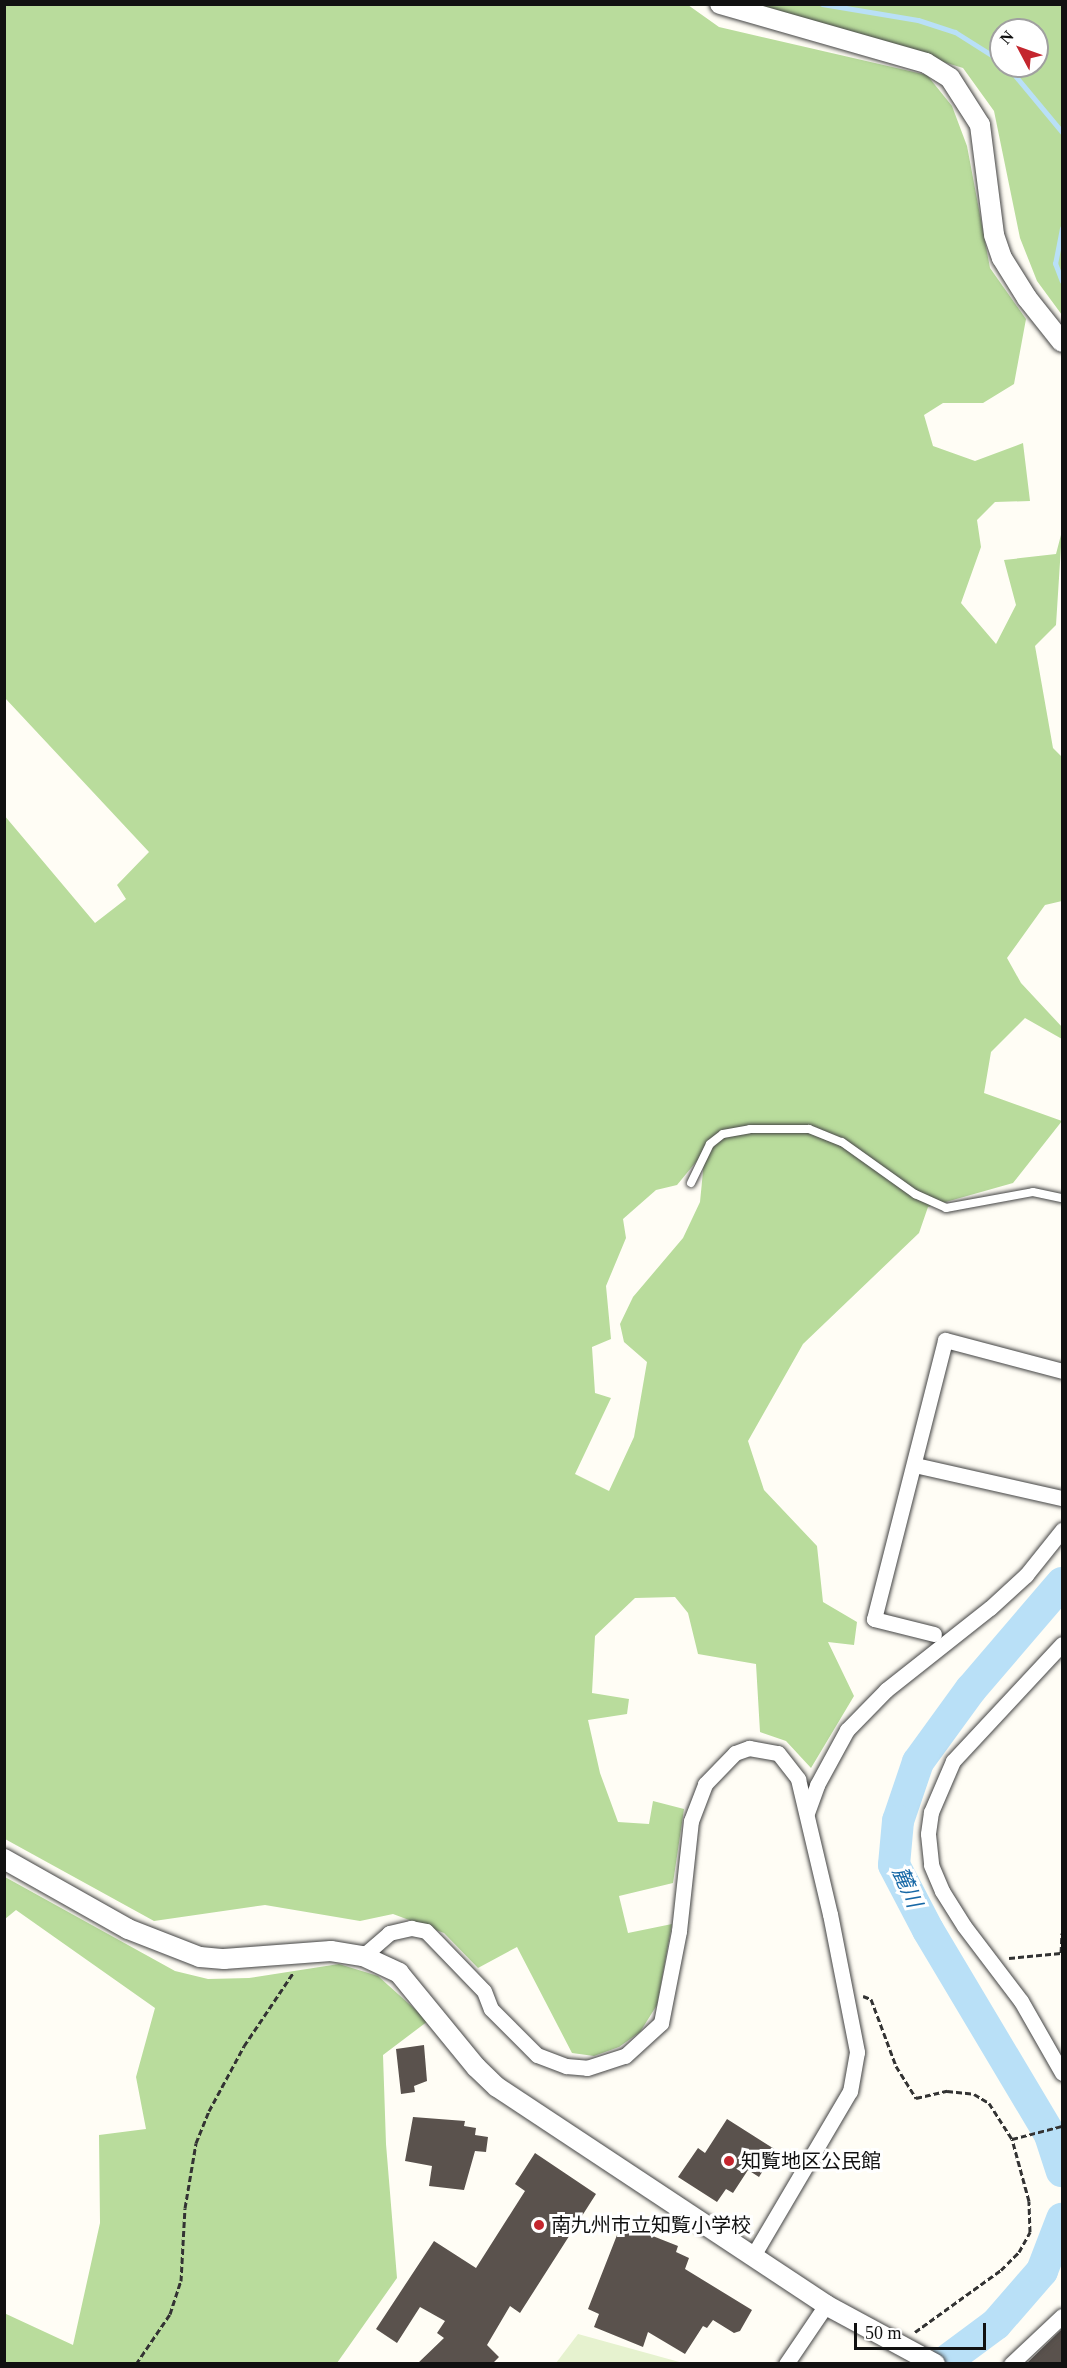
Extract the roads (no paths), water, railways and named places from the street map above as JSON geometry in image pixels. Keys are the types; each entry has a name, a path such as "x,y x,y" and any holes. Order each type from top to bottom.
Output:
{"street":[{"path":"720,4 926,63 950,78 980,125 994,235 1002,258 1027,298 1062,342"},
{"path":"934,1635 874,1619 945,1340 1062,1371"},
{"path":"915,1465 1062,1498"},
{"path":"807,1813 817,1785 847,1730 886,1690 997,1601 1062,1530"},
{"path":"1062,1644 953,1761 931,1812 928,1834 931,1865 964,1926 1021,2001 1062,2073"},
{"path":"363,1956 389,1934 411,1928 426,1931 484,1991 491,2009 537,2055 566,2066 605,2064 625,2056 661,2023 679,1931 691,1821 705,1784 719,1766 749,1748 778,1753 798,1779 807,1813 857,2052 850,2091 753,2256"},
{"path":"4,1859 128,1929 200,1956 224,1959 331,1951 363,1956 399,1973 419,1993 476,2067 497,2087 826,2305 935,2364"},
{"path":"786,2364 826,2305"},
{"path":"1011,2364 1062,2316"}],"lane":[{"path":"691,1184 710,1144 723,1134 750,1129 809,1129 842,1142 915,1194 946,1208 1033,1192 1062,1198"}],"waterway":[{"path":"822,4 918,20 955,32 989,53"},
{"path":"1017,78 1062,132"},
{"path":"1062,228 1055,263 1062,281"},
{"name":"麓川","path":"1062,1583 971,1689 918,1762 898,1821 894,1865 928,1930 1050,2135 1062,2171"},
{"name":"麓川","path":"942,2364 996,2324 1042,2271 1062,2219"}],"place":[{"name":"知覧地区公民館","path":"729,2161"},
{"name":"南九州市立知覧小学校","path":"539,2225"}]}
